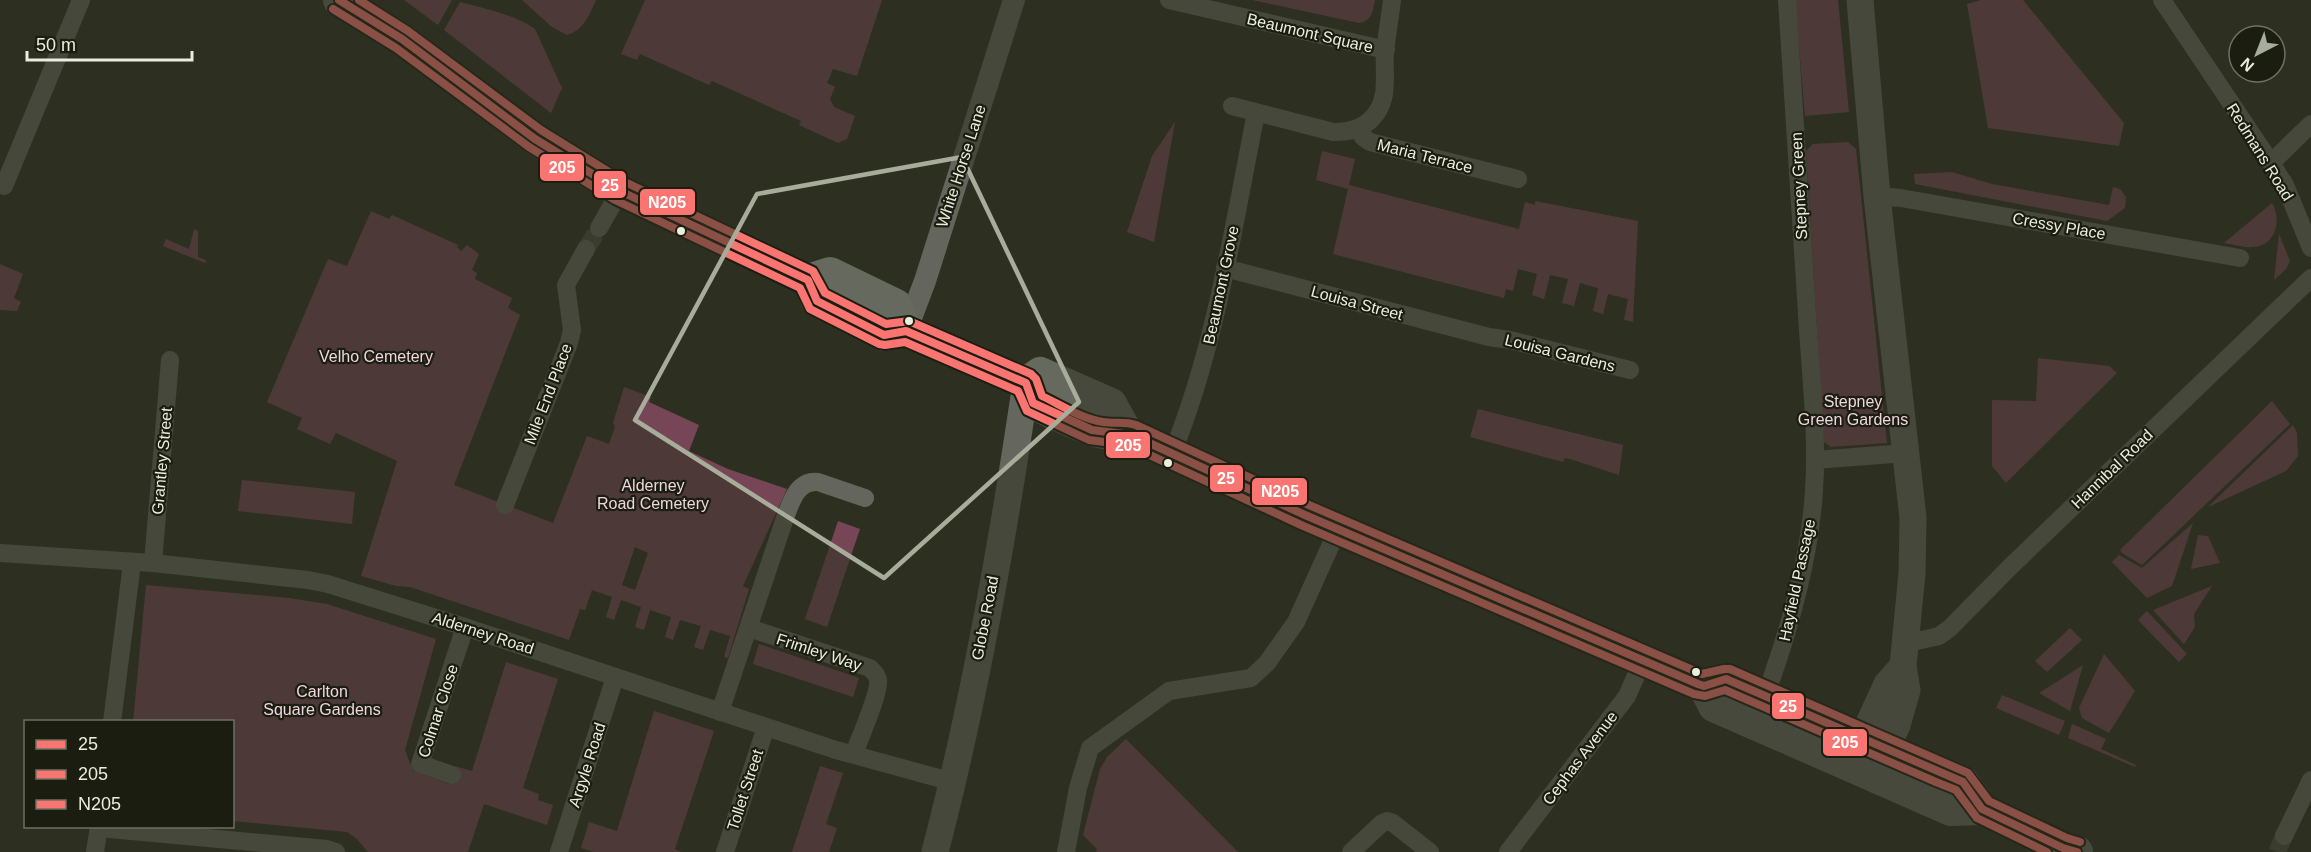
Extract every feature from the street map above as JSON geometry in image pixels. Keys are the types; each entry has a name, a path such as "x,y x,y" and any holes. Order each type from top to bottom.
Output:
{"highway":[{"path":"339,0 402,39 535,139 620,191 808,280 830,273 896,305 906,331 1026,383 1040,373 1111,404 1127,433 1338,529 1704,686 1714,706 1868,758"},
{"path":"1704,686 1726,679 1765,697 1951,810 1982,809 2054,844 2077,852"}],"main road":[{"path":"1860,0 1877,196 1913,518 1912,573 1904,655 1887,684 1868,758"},
{"name":"Globe Road","path":"935,852 953,782 998,553 1026,383"}],"street":[{"path":"4,186 81,0"},
{"name":"White Horse Lane","path":"906,331 925,281 1014,0"},
{"name":"Beaumont Square","path":"1169,0 1208,4 1386,50"},
{"name":"Beaumont Square","path":"1358,129 1369,120 1381,104 1392,0"},
{"name":"Stepney Green","path":"1786,0 1815,460"},
{"name":"Redmans Road","path":"2162,0 2285,185 2311,248"},
{"name":"Maria Terrace","path":"1232,106 1333,132 1348,133 1358,129 1363,137 1370,141 1518,179"},
{"name":"Beaumont Grove","path":"1172,454 1187,418 1208,350 1256,113"},
{"path":"2271,163 2311,124"},
{"path":"599,228 620,191"},
{"name":"Cressy Place","path":"1877,196 1901,198 2240,258"},
{"name":"Mile End Place","path":"505,505 569,343 572,327 566,285 586,249"},
{"name":"Louisa Street","path":"1225,268 1489,337"},
{"name":"Hannibal Road","path":"1904,655 1940,636 1950,628 2010,567 2311,278"},
{"name":"Louisa Gardens","path":"1489,337 1510,340 1630,370"},
{"name":"Grantley Street","path":"153,563 170,360"},
{"path":"1815,460 1906,453"},
{"name":"Hayfield Passage","path":"1765,697 1783,648 1804,555 1811,520 1815,460"},
{"path":"720,712 785,518 800,488 810,481 818,482 865,498"},
{"path":"1066,852 1078,788 1090,748 1169,691 1251,678 1267,663 1296,622 1338,529"},
{"name":"Alderney Road","path":"0,553 153,563 308,580 351,590 766,728 953,782"},
{"path":"112,720 132,563"},
{"name":"Colmar Close","path":"452,775 420,764 465,627"},
{"name":"Frimley Way","path":"749,628 870,668 875,672 878,677 877,689 854,754"},
{"name":"Cephas Avenue","path":"1508,852 1627,696 1643,660"},
{"name":"Argyle Road","path":"559,852 615,677"},
{"name":"Tollet Street","path":"725,852 766,728"},
{"path":"2284,836 2311,780"},
{"path":"1351,852 1387,821 1393,823 1431,852"},
{"path":"95,852 99,828"},
{"path":"109,828 327,849 336,852"}],"highlighted area":[{"path":"962,157 1079,402 884,578 635,420 757,194"}],"green space":[{"path":"404,0 452,0 438,25"},
{"path":"522,0 596,0 582,26 567,35 552,27"},
{"path":"645,0 882,0 857,76 833,69 827,83 835,87 830,99 834,107 855,116 847,139 838,143 799,125 801,121 712,81 709,85 640,54 637,60 621,54"},
{"path":"1252,0 1375,0 1369,18 1359,23"},
{"path":"1795,0 1838,0 1849,112 1805,116"},
{"path":"1981,0 2023,0 2124,123 2119,146 1988,128 1967,4"},
{"path":"460,2 509,16 535,29 562,88 551,113 444,30"},
{"path":"1175,122 1154,242 1127,232 1152,156"},
{"name":"Stepney Green Gardens","path":"1848,142 1856,149 1887,443 1831,447 1824,442 1806,151 1813,144"},
{"path":"1322,151 1355,159 1349,185 1519,229 1525,202 1535,205 1535,201 1638,221 1633,322 1624,320 1628,299 1608,294 1603,314 1593,311 1598,288 1580,283 1574,306 1562,303 1568,279 1550,275 1544,299 1532,295 1537,274 1518,269 1513,291 1506,289 1504,298 1333,254 1348,189 1316,180"},
{"path":"1952,172 1992,184 2109,205 2113,187 2120,189 2126,197 2125,208 2107,221 1915,184 1914,174"},
{"path":"2272,203 2276,224 2272,237 2267,242 2261,246 2250,247 2224,243"},
{"path":"371,211 389,219 392,215 458,245 461,251 467,245 479,254 472,270 477,273 475,279 512,298 508,308 520,315 454,485 553,523 587,436 609,444 624,387 651,397 649,402 699,425 689,451 728,469 787,489 743,586 749,589 728,658 724,657 730,636 710,630 703,650 694,647 701,626 680,620 673,640 665,637 671,617 650,610 644,630 635,627 641,607 621,600 614,620 606,617 612,597 592,590 585,610 580,609 569,640 410,587 396,586 361,576 397,461 336,433 330,444 297,429 302,418 267,402 328,259 347,266","holes":["635,547 648,553 635,590 622,585"]},
{"path":"194,229 198,231 198,257 206,260 205,263 163,246 166,239 189,249"},
{"path":"2279,234 2290,261 2286,269 2274,280"},
{"path":"0,264 23,274 14,298 21,302 17,311 0,310"},
{"path":"2038,358 2109,366 2117,373 2006,483 1992,466 1992,400 2036,401"},
{"path":"2272,401 2290,424 2142,565 2122,553 2120,550"},
{"path":"1478,409 1623,445 1619,475 1570,459 1565,458 1563,462 1470,437"},
{"path":"2293,425 2297,433 2298,456 2286,471 2208,507"},
{"path":"242,480 355,492 352,524 238,511"},
{"path":"838,521 860,529 827,627 805,619"},
{"path":"2193,523 2172,586 2147,598 2112,562 2119,555 2142,568"},
{"path":"2198,535 2208,536 2220,563 2191,569"},
{"name":"Carlton Square Gardens","path":"146,585 289,598 327,604 436,639 405,750 413,771 449,784 455,766 472,771 506,662 558,679 523,788 539,794 538,800 553,805 547,825 484,804 468,852 368,852 357,839 347,832 234,821 234,720 133,720"},
{"path":"2212,586 2194,614 2195,627 2184,644 2153,610"},
{"path":"2147,611 2187,654 2179,662 2138,620"},
{"path":"2070,628 2082,640 2047,672 2035,661"},
{"path":"759,644 859,678 853,697 753,664"},
{"path":"2104,654 2135,691 2109,733 2082,718 2079,708"},
{"path":"2083,665 2070,711 2039,693"},
{"path":"2002,695 2065,721 2059,735 1996,708"},
{"path":"654,711 714,731 675,849 681,852 594,852 581,848 589,822 617,831"},
{"path":"2072,724 2106,739 2101,749 2136,765 2135,767 2068,738"},
{"path":"1126,739 1238,852 1096,852 1097,849 1083,835 1100,769 1107,757"},
{"path":"820,766 843,773 826,824 837,828 829,852 792,852"}],"tunnel":[{"path":"586,249 599,228"},
{"path":"2277,852 2284,836"}],"transit line":[{"name":"25","path":"339,0 402,39 535,139 620,191 808,280 817,301 884,335 906,331 1026,383 1033,403 1092,430 1132,435 1305,515 1698,684 1704,686 1726,679 1963,782 1982,809 2063,848 2077,852"},
{"name":"N205","path":"359,0 408,31 541,130 625,182 813,271 825,293 886,324 909,321 1031,374 1036,379 1042,396 1079,415 1103,422 1136,425 1309,505 1702,674 1730,669 1968,773 1989,801 2080,842"},
{"name":"205","path":"333,9 396,48 529,147 615,200 800,288 810,309 879,344 905,342 1018,391 1027,411 1089,440 1128,445 1301,525 1694,694 1705,696 1725,690 1956,790 1977,818 2047,852"}],"park label":[{"name":"Velho Cemetery","path":"376,356"},
{"name":"Alderney Road Cemetery","path":"653,494"}]}
